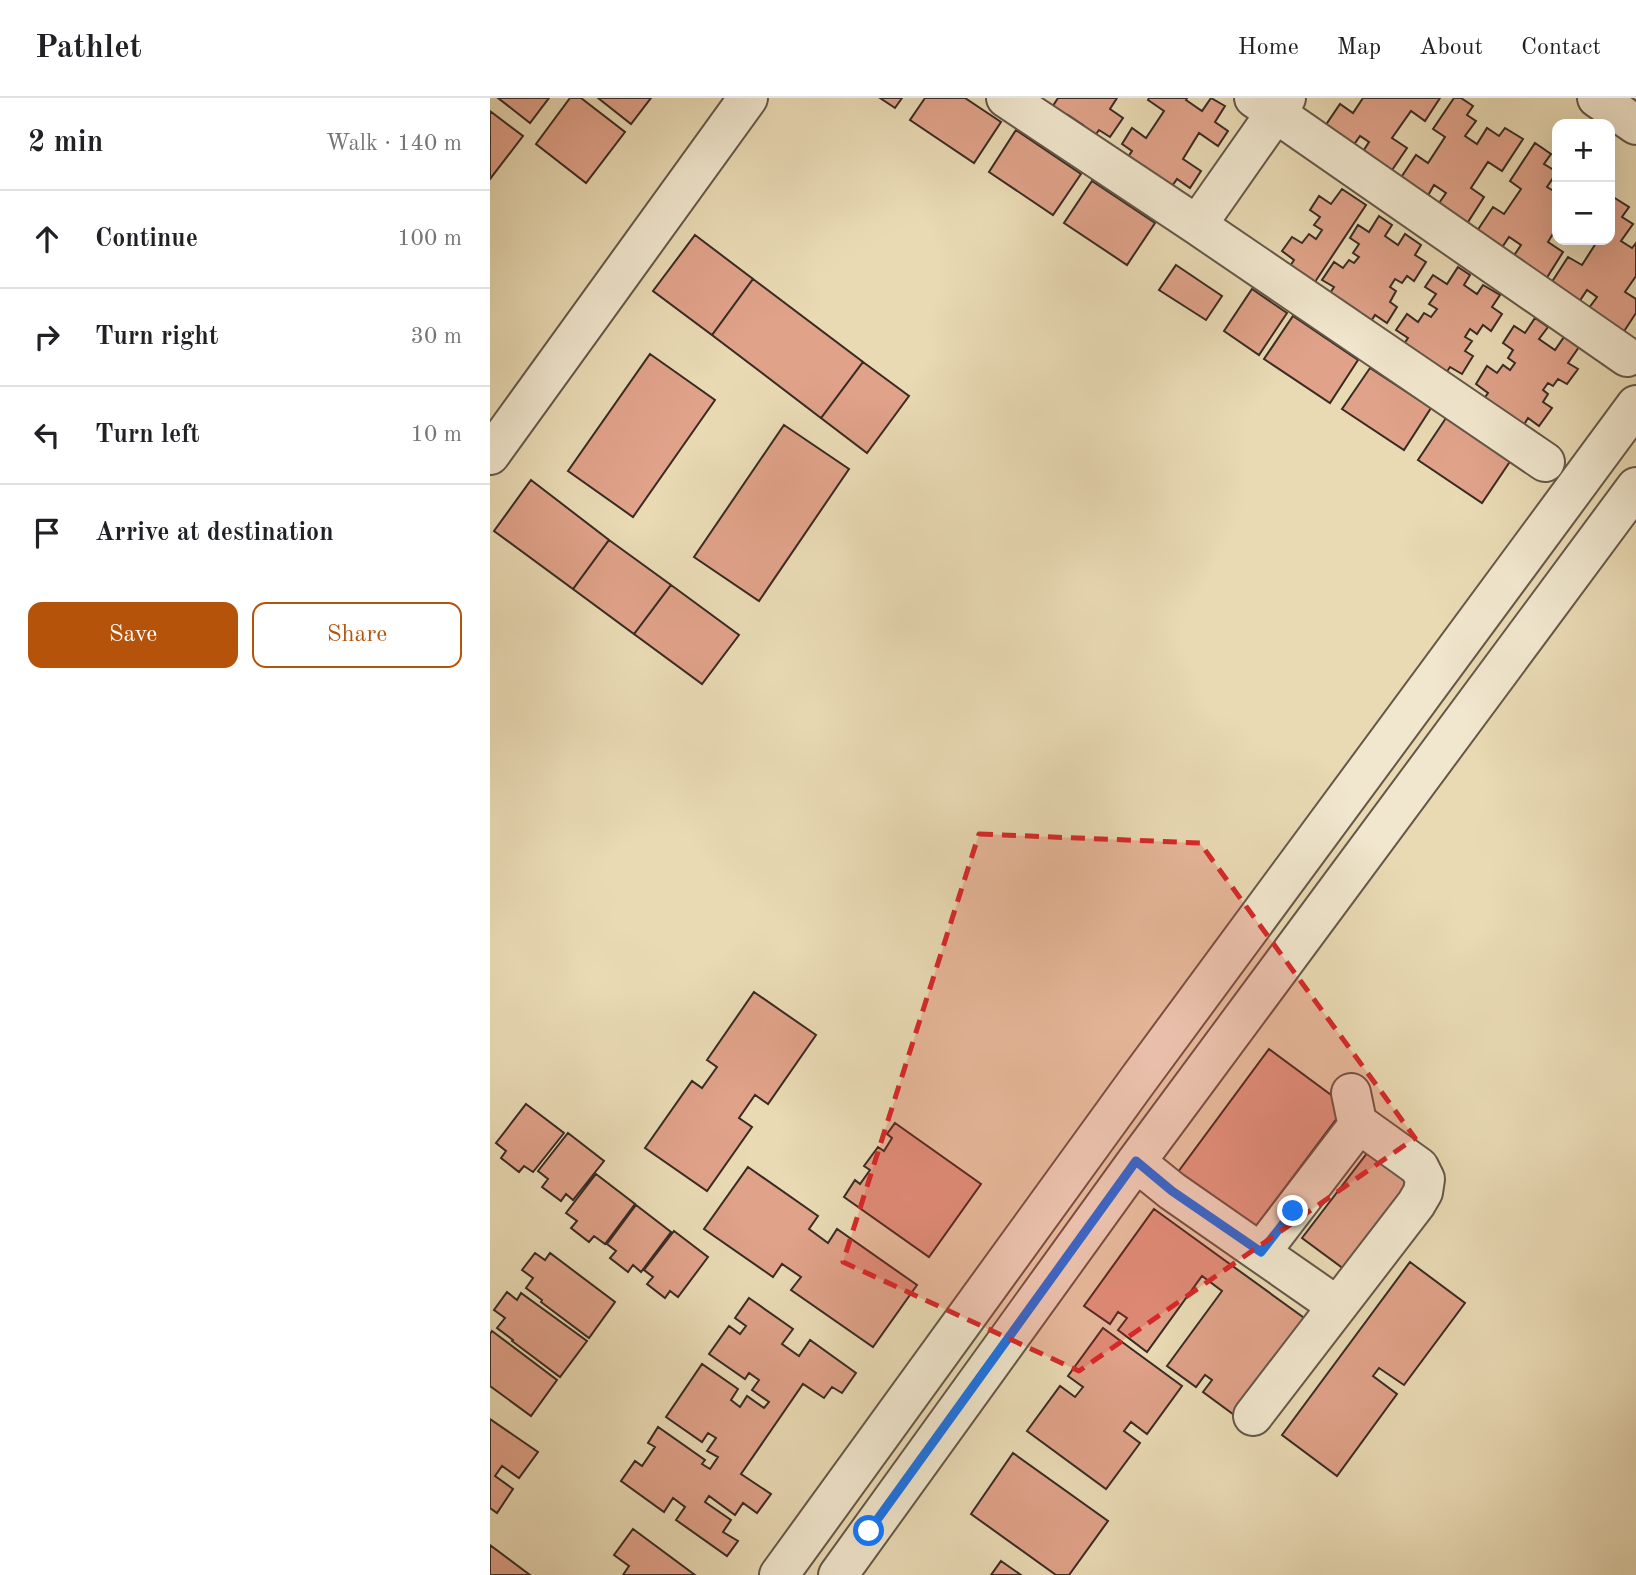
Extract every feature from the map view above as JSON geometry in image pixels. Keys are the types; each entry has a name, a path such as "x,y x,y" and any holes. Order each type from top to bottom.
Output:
{"street":[{"path":"490,455 748,98"},
{"path":"1006,98 1545,462"},
{"path":"1597,98 1636,125"},
{"path":"1197,225 1272,103 1627,357"},
{"path":"779,1575 1130,1091 1636,405"},
{"path":"838,1575 1136,1161 1636,487"},
{"path":"1253,1416 1416,1204 1423,1192 1425,1179 1419,1167 1355,1109 1261,1252"},
{"path":"1136,1161 1172,1191 1337,1306"}],"highlighted area":[{"path":"979,834 1200,843 1415,1138 1079,1371 843,1262"}],"building":[{"path":"498,98 549,98 530,123"},
{"path":"570,98 581,98 625,132 586,183 536,144"},
{"path":"598,98 651,98 631,124"},
{"path":"880,98 902,98 895,108"},
{"path":"925,98 965,98 1001,122 974,163 910,120"},
{"path":"1058,98 1117,98 1110,109 1123,118 1110,137 1099,130 1092,140 1079,132 1083,125 1068,115 1063,121 1049,112"},
{"path":"1187,98 1186,100 1202,111 1211,98 1225,106 1215,122 1228,131 1218,146 1199,133 1183,159 1201,171 1190,188 1177,179 1168,192 1154,183 1158,176 1145,167 1140,174 1124,163 1132,151 1122,144 1132,128 1146,138 1164,111 1148,100"},
{"path":"1363,98 1440,98 1425,121 1411,111 1392,138 1407,148 1384,182 1360,156 1369,142 1360,136 1351,149 1317,138 1340,104 1353,113"},
{"path":"1454,98 1461,98 1473,106 1467,115 1476,121 1465,136 1477,144 1487,128 1499,136 1505,128 1523,139 1502,171 1488,162 1471,188 1484,197 1461,233 1437,206 1446,193 1434,185 1426,199 1394,188 1416,155 1428,163 1445,137 1433,129"},
{"path":"490,111 523,136 490,179"},
{"path":"1016,130 1081,174 1053,215 989,172"},
{"path":"1535,143 1551,154 1544,164 1552,169 1552,180 1547,187 1552,190 1552,235 1548,242 1563,252 1541,287 1513,257 1521,245 1509,237 1501,249 1471,240 1493,207 1504,214 1521,189 1510,181"},
{"path":"1092,181 1155,223 1127,265 1064,223"},
{"path":"1342,189 1366,205 1313,285 1288,269 1294,260 1282,251 1292,237 1302,243 1309,234 1316,239 1322,230 1314,225 1320,217 1310,210 1319,196 1331,204"},
{"path":"1615,198 1629,207 1622,217 1633,224 1621,241 1632,248 1636,243 1636,276 1625,292 1636,299 1636,313 1619,339 1589,308 1597,297 1587,290 1579,302 1546,291 1568,257 1582,265 1595,245 1615,245"},
{"path":"1379,216 1392,225 1385,236 1398,245 1405,234 1421,245 1415,255 1426,262 1414,281 1407,276 1402,283 1395,279 1390,287 1396,291 1390,302 1397,307 1387,323 1375,315 1368,326 1353,317 1357,310 1342,300 1338,307 1326,299 1334,287 1322,280 1334,262 1343,268 1349,260 1354,263 1359,257 1353,253 1359,244 1350,238 1358,225 1369,232"},
{"path":"695,235 753,279 712,335 653,291"},
{"path":"1176,265 1222,296 1206,320 1159,290"},
{"path":"1458,267 1470,275 1464,285 1477,294 1483,285 1500,295 1492,307 1502,314 1491,331 1483,325 1477,334 1470,329 1465,337 1472,341 1465,351 1473,356 1462,374 1450,367 1442,379 1399,351 1408,338 1396,330 1407,314 1418,322 1424,313 1431,317 1437,309 1429,304 1436,294 1425,287 1433,275 1447,284"},
{"path":"753,279 863,362 821,418 712,335"},
{"path":"1252,289 1287,313 1259,355 1224,331"},
{"path":"1293,316 1358,360 1330,403 1264,359"},
{"path":"1535,318 1548,327 1539,339 1555,350 1564,337 1579,347 1568,363 1578,369 1567,384 1558,379 1553,386 1548,383 1543,390 1548,394 1543,402 1552,408 1539,426 1528,418 1521,430 1508,421 1512,416 1496,405 1481,403 1488,393 1476,384 1487,366 1497,373 1503,365 1510,370 1515,363 1508,358 1513,350 1503,343 1514,326 1525,333"},
{"path":"650,354 715,400 633,517 568,471"},
{"path":"863,362 909,396 867,453 821,418"},
{"path":"1370,368 1431,408 1404,450 1342,409"},
{"path":"1446,418 1511,460 1482,503 1418,460"},
{"path":"784,425 849,469 759,601 694,557"},
{"path":"531,480 609,540 573,589 494,531"},
{"path":"609,540 671,585 634,634 573,589"},
{"path":"671,585 739,635 702,684 634,634"},
{"path":"754,992 816,1035 768,1104 755,1095 739,1118 752,1127 707,1191 645,1148 692,1081 702,1088 717,1067 707,1060"},
{"path":"1269,1049 1346,1106 1254,1229 1178,1172"},
{"path":"526,1104 564,1133 533,1172 524,1166 519,1172 501,1158 506,1151 496,1143"},
{"path":"895,1123 981,1184 929,1257 844,1197 855,1180 860,1184 870,1170 864,1166 878,1147 884,1151 892,1138 887,1134"},
{"path":"568,1133 604,1161 573,1200 566,1194 561,1201 542,1187 548,1179 538,1171"},
{"path":"1368,1152 1418,1189 1352,1275 1302,1238"},
{"path":"748,1167 818,1216 809,1229 828,1243 837,1229 917,1285 873,1347 791,1290 801,1277 782,1264 773,1277 704,1229"},
{"path":"596,1174 635,1204 605,1244 594,1236 589,1242 571,1228 577,1221 566,1213"},
{"path":"636,1205 671,1232 641,1272 633,1265 628,1272 610,1258 616,1251 607,1244"},
{"path":"1154,1209 1307,1320 1237,1417 1203,1392 1212,1380 1205,1375 1196,1387 1167,1366 1222,1291 1202,1276 1147,1352 1118,1330 1127,1318 1118,1312 1110,1324 1084,1306"},
{"path":"674,1231 708,1257 678,1297 670,1291 665,1298 647,1284 653,1277 644,1270"},
{"path":"535,1253 545,1260 550,1253 615,1302 589,1338 526,1288 533,1278 522,1270"},
{"path":"1410,1262 1465,1303 1404,1385 1379,1368 1373,1376 1397,1394 1337,1476 1282,1435"},
{"path":"507,1292 517,1300 521,1293 587,1341 560,1377 497,1328 505,1318 494,1310"},
{"path":"749,1298 793,1329 782,1344 799,1356 810,1340 856,1373 842,1393 832,1387 824,1398 803,1384 741,1474 771,1494 757,1513 743,1503 735,1515 709,1496 705,1502 731,1520 723,1532 738,1541 727,1556 676,1520 685,1507 673,1498 664,1512 621,1481 635,1461 642,1466 655,1447 648,1443 658,1427 705,1460 702,1464 710,1469 718,1457 707,1451 716,1438 708,1433 702,1442 666,1417 702,1364 738,1389 731,1400 740,1407 747,1396 764,1408 769,1402 752,1390 759,1380 749,1373 745,1379 709,1354 729,1326 740,1334 746,1326 735,1318"},
{"path":"1103,1328 1182,1386 1147,1434 1131,1422 1124,1431 1140,1443 1106,1489 1027,1431 1060,1386 1075,1397 1083,1387 1068,1376"},
{"path":"492,1331 557,1380 531,1416 490,1386"},
{"path":"490,1419 538,1452 519,1478 502,1466 495,1476 513,1489 497,1513 490,1508"},
{"path":"1013,1453 1108,1521 1069,1575 1056,1575 971,1514"},
{"path":"633,1529 695,1575 623,1575 629,1566 614,1555"},
{"path":"490,1545 530,1575 490,1575"},
{"path":"1001,1561 1021,1575 991,1575"}],"route":[{"path":"869,1531 1136,1161 1172,1191 1261,1252 1293,1211"}]}
